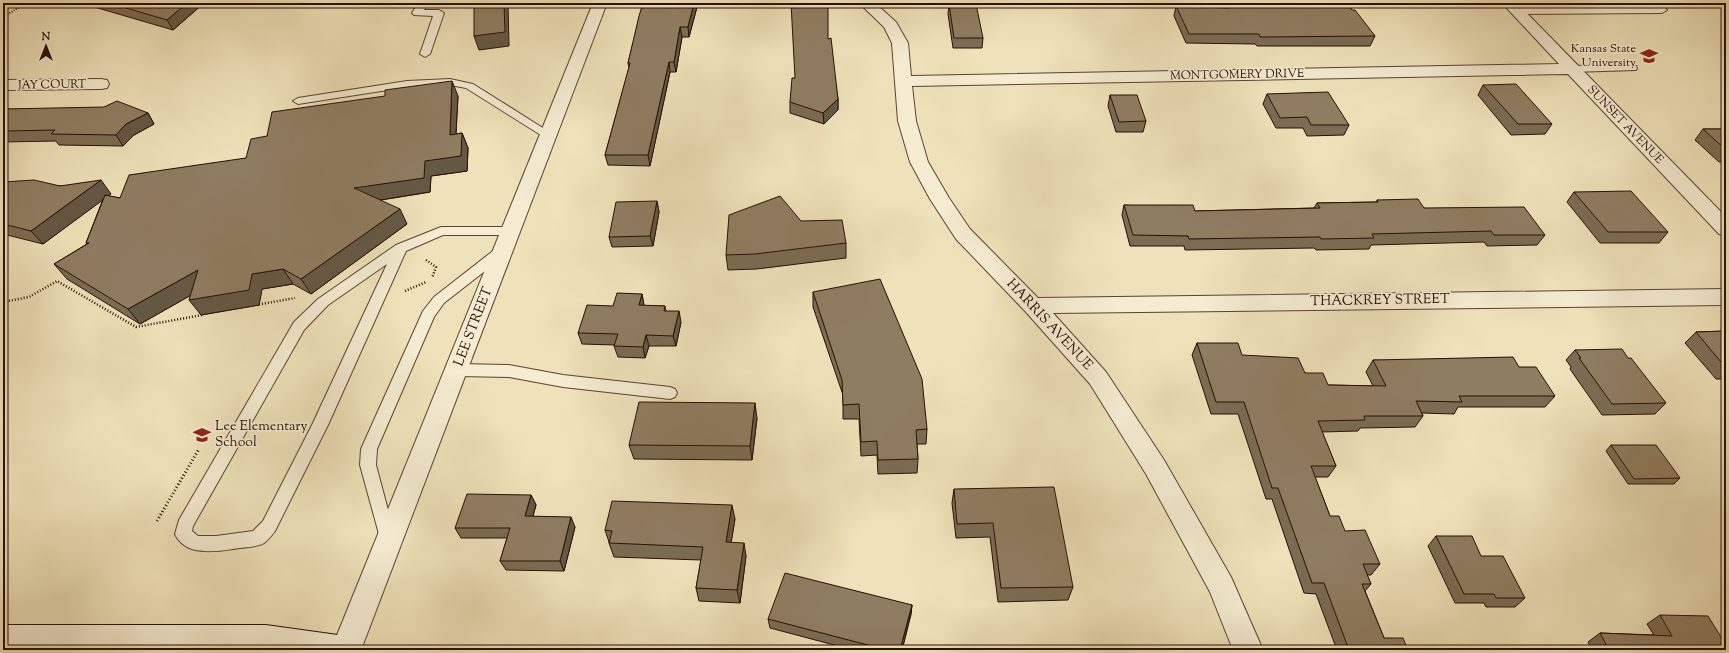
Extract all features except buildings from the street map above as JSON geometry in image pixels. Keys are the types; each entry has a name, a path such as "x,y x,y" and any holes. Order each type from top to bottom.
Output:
{"street":[{"name":"LEE STREET","path":"346,650 600,3"},
{"name":"HARRIS AVENUE","path":"866,3 891,25 900,43 907,121 919,162 940,199 963,234 1033,306 1098,378 1155,466 1221,586 1248,650"},
{"name":"SUNSET AVENUE","path":"1512,7 1571,70 1726,229"},
{"name":"MONTGOMERY DRIVE","path":"903,81 1571,70"},
{"name":"JAY COURT","path":"3,85 101,84"},
{"name":"THACKREY STREET","path":"1033,306 1726,297"},
{"path":"3,639 266,639 346,650"}],"lane":[{"path":"423,3 417,13 439,13 425,54"},
{"path":"1512,7 1662,10 1654,3"},
{"path":"1571,70 1632,68"},
{"path":"298,101 408,84 450,82 468,86 548,135"},
{"path":"401,248 320,426 270,526 258,538 216,544 195,543 183,534 185,525 299,326 322,302 401,248 441,231 507,241"},
{"path":"389,542 368,465 369,449 428,315 439,300 507,241"},
{"path":"457,370 509,371 563,381 670,393"}],"path":[{"path":"3,17 26,3"},
{"path":"3,302 29,297 57,281 136,327 206,314"},
{"path":"252,306 298,298"}],"place":[{"name":"Kansas State University","path":"1649,56"},
{"name":"Lee Elementary School","path":"202,435"}]}
